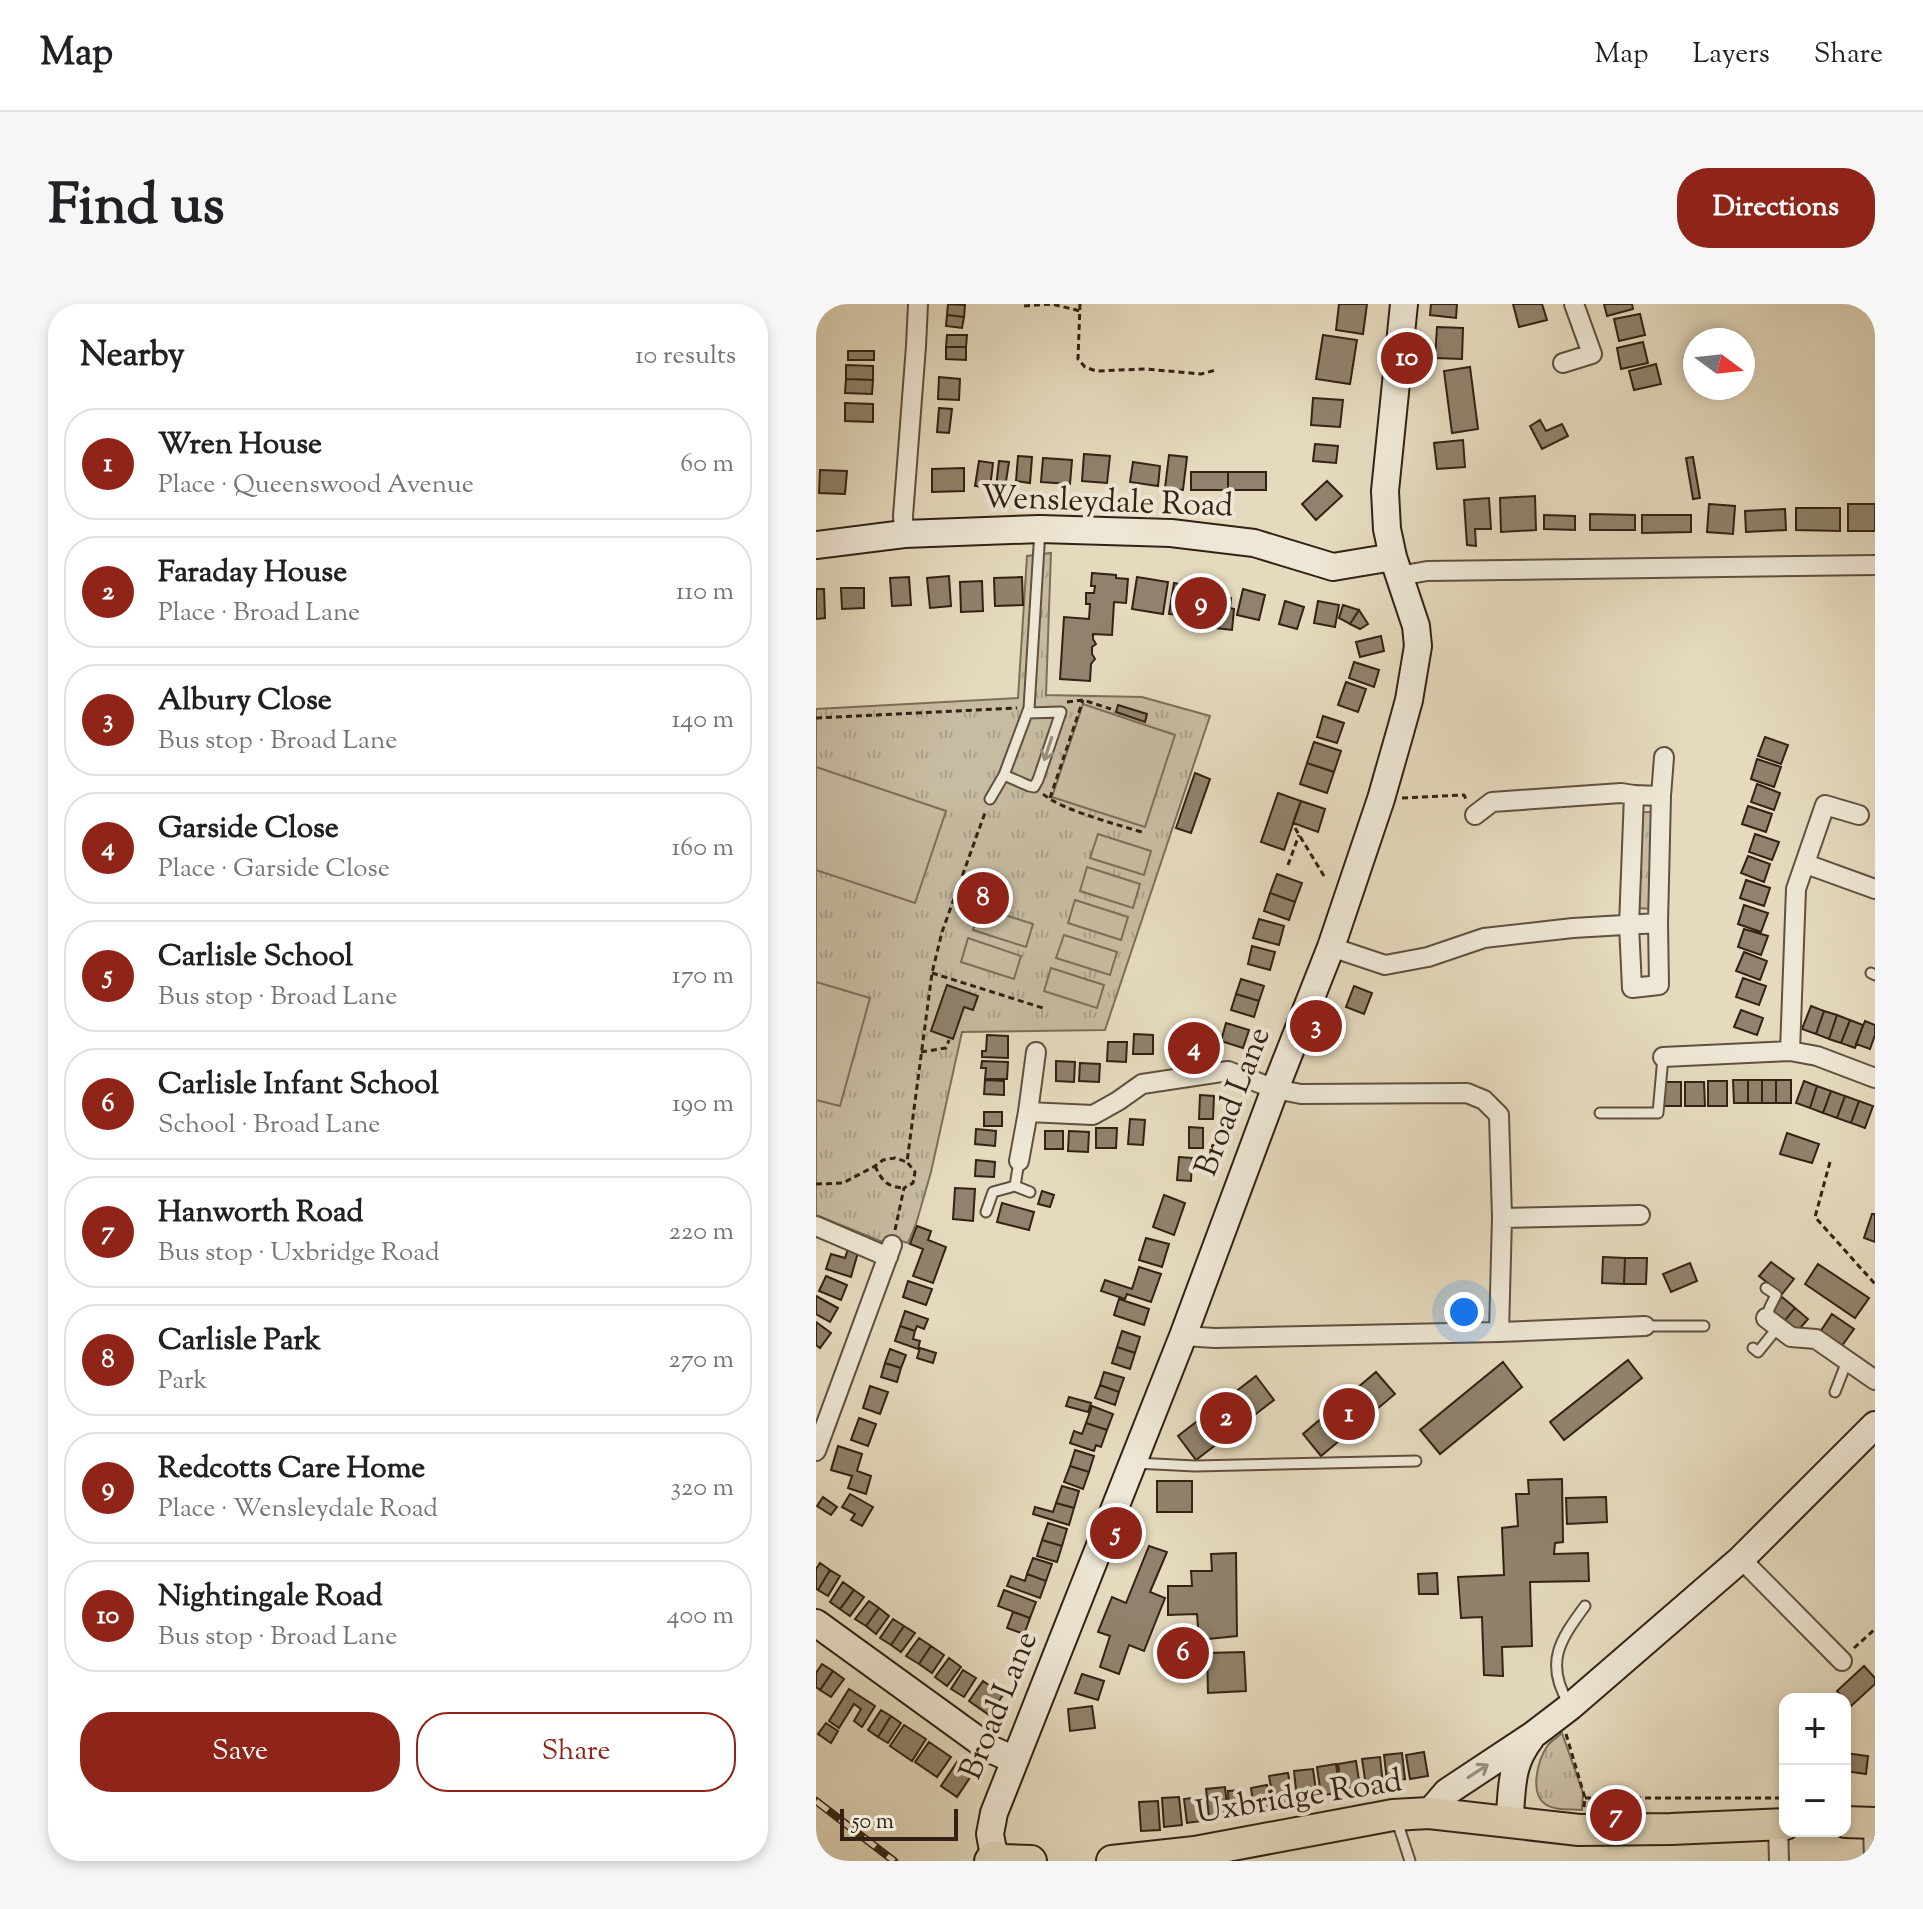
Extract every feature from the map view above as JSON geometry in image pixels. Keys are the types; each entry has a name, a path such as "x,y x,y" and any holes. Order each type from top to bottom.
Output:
{"main road":[{"name":"Uxbridge Road","path":"1112,1861 1195,1852 1393,1815 1429,1813 1579,1830 1671,1829 1779,1816"},
{"path":"995,1860 1031,1861"}],"street":[{"path":"904,534 918,304"},
{"name":"Broad Lane","path":"995,1860 990,1834 994,1813 1183,1336 1331,947 1381,799 1409,700 1418,646 1416,626 1387,529 1385,491 1404,304"},
{"path":"1563,363 1594,363 1574,304"},
{"name":"Wensleydale Road","path":"816,545 904,534 1040,529 1171,533 1254,543 1333,567 1396,567"},
{"path":"1396,567 1443,571 1875,565"},
{"path":"1634,795 1629,925 1632,988 1659,985 1664,757"},
{"path":"1475,815 1492,802 1621,793 1661,796"},
{"path":"1790,1051 1796,889 1825,805 1859,815"},
{"path":"1806,864 1875,889"},
{"path":"1331,947 1385,965 1428,957 1484,938 1658,923"},
{"path":"1663,1057 1790,1051 1817,1056 1875,1078"},
{"path":"1019,1161 1036,1052"},
{"path":"1028,1112 1093,1115 1142,1084 1228,1071 1275,1089 1301,1094 1467,1093 1484,1100 1499,1115 1502,1218 1499,1332"},
{"path":"1502,1218 1640,1215"},
{"path":"816,1226 890,1251 816,1451"},
{"path":"1772,1323 1791,1337 1816,1339 1875,1380"},
{"path":"1183,1336 1215,1338 1499,1332 1645,1326"},
{"path":"1429,1813 1447,1792 1563,1712 1741,1559 1875,1425"},
{"path":"1741,1559 1842,1661"},
{"path":"816,1623 990,1749 1015,1760"},
{"path":"1509,1822 1515,1764 1533,1735"},
{"path":"1864,1823 1874,1861"},
{"path":"1779,1861 1781,1837"}],"lane":[{"path":"990,799 1004,775 1028,710 1040,529"},
{"path":"1004,775 1034,787 1038,780 1061,712 1028,710"},
{"path":"1600,1113 1658,1113 1663,1057"},
{"path":"1015,1186 1019,1161"},
{"path":"986,1212 989,1189 1015,1186 1030,1192"},
{"path":"1753,1348 1758,1352 1772,1323 1770,1307 1776,1295 1766,1288"},
{"path":"1645,1326 1704,1326"},
{"path":"1835,1392 1847,1361"},
{"path":"1132,1463 1195,1466 1416,1461"},
{"path":"1563,1712 1564,1696 1556,1673 1556,1655 1585,1606"},
{"path":"1393,1815 1410,1861"}],"path":[{"path":"1024,306 1052,304 1080,311"},
{"path":"1080,304 1078,359 1085,367 1096,371 1146,369 1201,374 1216,370"},
{"path":"1049,799 1083,700"},
{"path":"1061,712 1067,702 1083,700 1111,709"},
{"path":"816,718 1028,710"},
{"path":"1034,787 1049,799 1145,833"},
{"path":"1381,799 1464,795 1475,815"},
{"path":"907,1162 932,973 942,932 990,799"},
{"path":"1295,828 1324,876"},
{"path":"1288,865 1299,835"},
{"path":"959,885 971,888"},
{"path":"932,973 1043,1008"},
{"path":"921,1052 946,1048 949,1040"},
{"path":"816,1184 843,1183 883,1160 895,1158 907,1162 915,1172 913,1183 904,1188 894,1188 886,1184 875,1166"},
{"path":"1830,1162 1815,1217 1875,1284"},
{"path":"890,1251 904,1188"},
{"path":"1842,1661 1875,1629"},
{"path":"1563,1712 1565,1731 1585,1798 1579,1830"},
{"path":"1585,1798 1779,1815"}],"green space":[{"path":"1051,553 1046,695 1142,697 1210,716 1105,1030 962,1032 931,1172 916,1224 908,1243 888,1237 885,1243 816,1215 816,709 1018,698 1027,556"},
{"path":"1083,704 1175,735 1145,827 1052,797"},
{"path":"816,767 946,811 915,903 816,870"},
{"path":"1640,812 1654,812 1652,909 1637,908"},
{"path":"1098,834 1151,851 1144,875 1090,858"},
{"path":"1087,867 1140,884 1133,908 1080,891"},
{"path":"1075,900 1128,917 1121,940 1068,923"},
{"path":"980,907 1033,924 1026,947 973,930"},
{"path":"1064,935 1117,952 1110,975 1056,958"},
{"path":"968,938 1021,956 1014,979 961,962"},
{"path":"1051,968 1104,985 1097,1008 1044,991"},
{"path":"816,982 870,998 840,1106 816,1100"},
{"path":"1562,1733 1583,1793 1582,1810 1549,1806 1537,1792 1541,1759 1548,1745"}],"building":[{"path":"948,304 965,305 964,317 947,315"},
{"path":"1339,304 1367,304 1363,334 1336,330"},
{"path":"1431,304 1457,304 1456,318 1430,315"},
{"path":"1513,304 1542,304 1547,320 1519,327"},
{"path":"1604,304 1632,304 1633,309 1607,316"},
{"path":"1640,314 1645,335 1619,341 1614,319"},
{"path":"947,315 964,317 962,328 946,326"},
{"path":"1437,327 1463,328 1462,359 1435,358"},
{"path":"947,335 967,335 966,347 946,347"},
{"path":"1323,335 1357,340 1350,384 1316,379"},
{"path":"1643,342 1648,363 1621,369 1617,348"},
{"path":"946,347 966,347 966,360 946,359"},
{"path":"848,351 874,351 874,360 848,360"},
{"path":"1656,364 1661,384 1634,390 1629,371"},
{"path":"846,365 873,366 873,380 846,379"},
{"path":"1470,367 1478,429 1452,433 1444,371"},
{"path":"939,377 960,379 959,400 938,399"},
{"path":"846,379 873,380 872,394 845,393"},
{"path":"1313,398 1343,400 1340,427 1311,425"},
{"path":"845,403 873,404 873,422 845,421"},
{"path":"939,408 952,409 949,433 937,432"},
{"path":"1540,420 1546,431 1562,424 1568,436 1542,449 1530,426"},
{"path":"1463,440 1465,467 1437,469 1434,443"},
{"path":"1315,444 1338,446 1336,463 1313,461"},
{"path":"1084,454 1110,456 1107,483 1082,481"},
{"path":"1169,455 1187,457 1183,490 1165,488"},
{"path":"1018,456 1032,457 1030,483 1016,481"},
{"path":"1693,457 1700,498 1693,499 1686,458"},
{"path":"1043,458 1072,460 1070,484 1041,482"},
{"path":"979,461 993,463 990,488 975,486"},
{"path":"999,461 1009,462 1005,488 996,487"},
{"path":"1133,462 1160,466 1158,486 1130,482"},
{"path":"964,468 964,491 932,492 932,469"},
{"path":"820,470 847,471 845,494 819,493"},
{"path":"1191,472 1228,472 1228,490 1191,490"},
{"path":"1228,472 1266,472 1266,490 1228,490"},
{"path":"1327,481 1342,496 1316,520 1302,504"},
{"path":"1535,496 1536,530 1501,532 1500,498"},
{"path":"1489,498 1491,529 1475,529 1476,546 1467,545 1464,500"},
{"path":"1709,504 1735,506 1733,534 1707,532"},
{"path":"1848,504 1875,504 1875,531 1848,531"},
{"path":"1796,508 1840,508 1840,531 1796,530"},
{"path":"1785,509 1786,530 1746,532 1745,511"},
{"path":"1590,514 1635,515 1635,530 1590,530"},
{"path":"1544,515 1575,516 1575,530 1544,529"},
{"path":"1642,515 1691,515 1691,532 1642,533"},
{"path":"1092,573 1128,579 1126,603 1114,602 1112,635 1093,634 1096,644 1092,647 1095,659 1091,664 1090,681 1060,679 1064,617 1089,619 1090,604 1086,604 1086,593 1094,593"},
{"path":"949,576 951,606 930,608 927,578"},
{"path":"909,577 911,605 892,606 890,578"},
{"path":"1022,577 1023,605 995,606 994,578"},
{"path":"1137,577 1168,582 1163,614 1132,609"},
{"path":"1191,578 1201,581 1199,593 1231,598 1230,608 1234,609 1232,630 1216,628 1216,625 1206,627 1204,618 1169,614 1174,583 1189,586"},
{"path":"982,581 983,611 961,612 960,582"},
{"path":"841,588 864,588 864,608 842,609"},
{"path":"816,589 824,589 825,618 816,619"},
{"path":"1243,589 1265,595 1259,620 1237,615"},
{"path":"1285,601 1304,607 1297,629 1279,624"},
{"path":"1318,601 1339,605 1335,627 1314,623"},
{"path":"1343,605 1359,610 1350,624 1339,618"},
{"path":"1359,610 1368,624 1360,629 1350,624"},
{"path":"1381,636 1384,651 1360,657 1356,642"},
{"path":"1354,662 1379,670 1374,687 1349,678"},
{"path":"1346,682 1366,689 1358,712 1338,705"},
{"path":"1118,705 1147,714 1145,722 1116,712"},
{"path":"1323,716 1344,723 1337,743 1317,737"},
{"path":"1765,737 1788,745 1781,764 1758,756"},
{"path":"1314,742 1341,751 1334,772 1307,763"},
{"path":"1757,759 1781,767 1774,787 1751,779"},
{"path":"1307,763 1334,772 1327,793 1300,784"},
{"path":"1195,773 1210,779 1191,833 1176,828"},
{"path":"1757,784 1780,793 1774,810 1751,802"},
{"path":"1278,793 1301,801 1284,850 1261,842"},
{"path":"1301,801 1325,809 1318,832 1293,823"},
{"path":"1748,806 1772,814 1766,832 1742,824"},
{"path":"1755,834 1779,842 1772,860 1749,852"},
{"path":"1748,856 1770,864 1764,882 1741,873"},
{"path":"1277,874 1302,883 1295,902 1270,893"},
{"path":"1746,880 1770,888 1764,906 1740,898"},
{"path":"1270,893 1295,902 1289,920 1264,911"},
{"path":"1744,905 1768,913 1761,932 1738,924"},
{"path":"1259,919 1284,926 1279,945 1253,938"},
{"path":"1744,929 1768,936 1761,955 1738,947"},
{"path":"1252,946 1275,952 1270,970 1248,964"},
{"path":"1744,952 1767,961 1760,980 1736,971"},
{"path":"1743,978 1766,986 1759,1005 1736,997"},
{"path":"1241,979 1264,986 1259,1001 1236,994"},
{"path":"947,985 978,996 973,1010 964,1007 953,1039 931,1031"},
{"path":"1354,986 1372,993 1364,1014 1346,1007"},
{"path":"1236,994 1259,1001 1254,1017 1231,1010"},
{"path":"1811,1006 1824,1011 1816,1034 1802,1029"},
{"path":"1741,1010 1763,1018 1757,1035 1734,1027"},
{"path":"1824,1011 1837,1015 1829,1039 1816,1034"},
{"path":"1837,1015 1850,1020 1841,1043 1829,1039"},
{"path":"1850,1020 1863,1025 1855,1048 1841,1043"},
{"path":"1865,1021 1875,1025 1870,1049 1856,1044"},
{"path":"1226,1023 1249,1030 1243,1048 1221,1041"},
{"path":"1134,1034 1153,1035 1153,1054 1133,1054"},
{"path":"987,1035 1008,1036 1008,1058 982,1057 982,1051 986,1051"},
{"path":"1108,1042 1127,1042 1126,1062 1107,1061"},
{"path":"982,1061 1008,1062 1007,1079 985,1079 986,1068 981,1068"},
{"path":"1056,1061 1075,1062 1074,1082 1056,1081"},
{"path":"1080,1063 1100,1064 1099,1082 1079,1081"},
{"path":"985,1080 1004,1081 1004,1095 984,1094"},
{"path":"1733,1080 1748,1080 1748,1103 1734,1103"},
{"path":"1748,1080 1762,1080 1762,1103 1748,1103"},
{"path":"1762,1080 1776,1080 1776,1103 1762,1103"},
{"path":"1776,1080 1791,1080 1791,1103 1776,1103"},
{"path":"1708,1081 1727,1081 1727,1106 1708,1106"},
{"path":"1804,1081 1817,1086 1810,1108 1796,1103"},
{"path":"1663,1082 1681,1082 1681,1106 1663,1106"},
{"path":"1685,1082 1704,1082 1705,1106 1685,1106"},
{"path":"1817,1086 1831,1091 1823,1113 1810,1108"},
{"path":"1831,1091 1845,1096 1837,1118 1823,1113"},
{"path":"1200,1095 1214,1096 1213,1119 1199,1119"},
{"path":"1845,1096 1859,1101 1851,1123 1837,1118"},
{"path":"1859,1101 1873,1106 1865,1128 1851,1123"},
{"path":"984,1112 1002,1112 1002,1126 984,1126"},
{"path":"1130,1119 1145,1120 1143,1145 1128,1144"},
{"path":"1189,1127 1203,1128 1203,1148 1189,1148"},
{"path":"1096,1128 1117,1128 1116,1148 1096,1148"},
{"path":"976,1129 996,1131 995,1146 975,1144"},
{"path":"1045,1131 1063,1131 1063,1149 1045,1149"},
{"path":"1069,1131 1089,1132 1088,1152 1068,1151"},
{"path":"1787,1133 1819,1144 1812,1163 1780,1154"},
{"path":"1179,1157 1192,1158 1191,1181 1177,1180"},
{"path":"976,1160 995,1162 994,1177 975,1176"},
{"path":"955,1188 975,1189 973,1221 953,1219"},
{"path":"1042,1191 1054,1195 1050,1207 1038,1204"},
{"path":"1164,1195 1185,1203 1174,1235 1153,1227"},
{"path":"1002,1203 1034,1212 1029,1230 997,1222"},
{"path":"1872,1214 1875,1214 1875,1242 1864,1238"},
{"path":"917,1226 931,1231 928,1240 946,1247 933,1283 913,1276 923,1249 910,1244"},
{"path":"1146,1238 1169,1244 1162,1267 1139,1260"},
{"path":"849,1246 859,1249 851,1277 826,1269 831,1254 845,1258"},
{"path":"1603,1257 1625,1258 1624,1284 1602,1283"},
{"path":"1625,1258 1647,1258 1646,1284 1624,1284"},
{"path":"1771,1262 1794,1279 1782,1294 1759,1276"},
{"path":"1690,1263 1697,1281 1671,1292 1663,1274"},
{"path":"1818,1264 1869,1298 1855,1318 1805,1284"},
{"path":"1139,1267 1161,1274 1151,1302 1127,1294 1125,1299 1101,1291 1105,1280 1132,1289"},
{"path":"826,1276 847,1285 841,1300 819,1291"},
{"path":"908,1281 932,1289 926,1305 903,1297"},
{"path":"816,1296 838,1308 830,1322 816,1314"},
{"path":"1782,1297 1795,1308 1783,1323 1769,1313"},
{"path":"1119,1299 1149,1309 1144,1325 1114,1315"},
{"path":"1795,1308 1808,1319 1795,1334 1783,1323"},
{"path":"905,1311 928,1319 924,1329 917,1326 915,1331 900,1326"},
{"path":"1832,1314 1854,1329 1841,1347 1820,1332"},
{"path":"816,1322 831,1333 820,1348 816,1345"},
{"path":"900,1326 915,1331 913,1339 920,1341 918,1349 895,1341"},
{"path":"1122,1331 1140,1337 1135,1353 1117,1347"},
{"path":"1117,1347 1135,1353 1130,1369 1112,1363"},
{"path":"920,1348 936,1353 933,1363 917,1358"},
{"path":"890,1349 906,1355 901,1368 885,1363"},
{"path":"1628,1360 1642,1378 1564,1440 1550,1422"},
{"path":"1503,1362 1522,1387 1440,1454 1420,1430"},
{"path":"885,1363 901,1368 897,1382 881,1377"},
{"path":"1104,1372 1124,1378 1119,1392 1100,1385"},
{"path":"1376,1372 1395,1394 1321,1456 1303,1434"},
{"path":"1256,1376 1274,1400 1196,1460 1178,1436"},
{"path":"1100,1385 1119,1392 1115,1405 1095,1398"},
{"path":"870,1386 888,1392 880,1414 863,1408"},
{"path":"1069,1397 1091,1403 1088,1412 1066,1406"},
{"path":"1092,1406 1113,1414 1107,1430 1086,1423"},
{"path":"859,1418 876,1424 868,1446 851,1440"},
{"path":"1086,1423 1107,1430 1101,1447 1096,1445 1094,1451 1070,1443 1074,1431 1082,1434"},
{"path":"838,1446 862,1454 857,1471 871,1476 866,1494 848,1488 852,1476 831,1470"},
{"path":"1075,1450 1094,1456 1089,1472 1070,1466"},
{"path":"1070,1466 1089,1472 1083,1489 1064,1482"},
{"path":"1562,1479 1563,1542 1555,1543 1554,1554 1588,1553 1589,1581 1530,1582 1532,1646 1502,1647 1503,1676 1484,1675 1482,1617 1461,1618 1458,1577 1504,1575 1502,1528 1518,1526 1516,1494 1529,1494 1528,1480"},
{"path":"1157,1481 1192,1481 1192,1512 1157,1512"},
{"path":"1062,1486 1079,1491 1074,1508 1056,1503"},
{"path":"850,1494 873,1507 862,1526 851,1520 855,1514 842,1507"},
{"path":"823,1497 837,1507 831,1515 817,1506"},
{"path":"1606,1497 1607,1522 1567,1524 1566,1498"},
{"path":"1056,1503 1074,1508 1069,1525 1033,1514 1035,1507 1053,1512"},
{"path":"1048,1523 1067,1529 1062,1546 1042,1540"},
{"path":"1042,1540 1062,1546 1057,1562 1037,1556"},
{"path":"1149,1546 1167,1552 1150,1592 1165,1598 1144,1651 1129,1645 1119,1674 1100,1667 1110,1636 1098,1632 1112,1597 1126,1603"},
{"path":"1236,1553 1237,1636 1199,1640 1197,1614 1168,1615 1168,1586 1192,1586 1191,1571 1212,1571 1211,1554"},
{"path":"1033,1558 1052,1564 1046,1581 1027,1574"},
{"path":"820,1563 830,1570 818,1590 816,1569"},
{"path":"830,1570 840,1576 828,1596 818,1590"},
{"path":"1437,1573 1438,1594 1419,1594 1418,1574"},
{"path":"1027,1574 1046,1581 1040,1598 1007,1586 1011,1576 1025,1581"},
{"path":"843,1582 854,1590 840,1609 830,1602"},
{"path":"854,1590 864,1597 850,1616 840,1609"},
{"path":"1004,1590 1036,1602 1030,1618 998,1606"},
{"path":"869,1601 879,1608 866,1626 855,1619"},
{"path":"879,1608 889,1616 876,1634 866,1626"},
{"path":"1013,1612 1030,1618 1024,1634 1007,1628"},
{"path":"893,1619 904,1626 891,1645 880,1638"},
{"path":"904,1626 915,1633 901,1652 891,1645"},
{"path":"919,1638 931,1646 919,1664 906,1656"},
{"path":"931,1646 944,1655 932,1673 919,1664"},
{"path":"1244,1652 1246,1691 1208,1693 1207,1653"},
{"path":"949,1658 961,1667 947,1686 935,1677"},
{"path":"822,1664 833,1671 820,1690 816,1687 816,1673"},
{"path":"1864,1666 1875,1678 1875,1684 1851,1706 1851,1693 1837,1691"},
{"path":"963,1670 976,1678 964,1697 951,1689"},
{"path":"833,1671 844,1679 831,1697 820,1690"},
{"path":"1082,1674 1104,1681 1098,1700 1075,1693"},
{"path":"983,1681 1003,1695 989,1715 969,1701"},
{"path":"849,1689 875,1706 862,1727 854,1721 861,1709 854,1704 839,1728 829,1721"},
{"path":"1092,1706 1095,1728 1070,1731 1068,1709"},
{"path":"881,1710 891,1716 878,1737 868,1730"},
{"path":"891,1716 901,1723 888,1743 878,1737"},
{"path":"826,1723 838,1731 831,1743 818,1734"},
{"path":"904,1725 926,1739 912,1761 890,1746"},
{"path":"929,1742 951,1757 937,1777 915,1762"},
{"path":"1424,1752 1428,1776 1410,1779 1406,1755"},
{"path":"1402,1753 1405,1779 1387,1781 1384,1755"},
{"path":"1851,1754 1868,1756 1866,1774 1851,1772"},
{"path":"1380,1757 1383,1784 1366,1786 1362,1759"},
{"path":"1356,1761 1360,1787 1342,1789 1338,1764"},
{"path":"957,1762 973,1773 957,1797 941,1786"},
{"path":"1336,1764 1340,1793 1321,1795 1317,1767"},
{"path":"1313,1769 1317,1798 1297,1800 1294,1771"},
{"path":"1288,1773 1293,1801 1274,1804 1269,1776"},
{"path":"1267,1785 1271,1807 1254,1810 1251,1788"},
{"path":"1225,1787 1228,1814 1209,1817 1206,1789"},
{"path":"1243,1790 1245,1810 1229,1811 1228,1791"},
{"path":"1179,1797 1182,1825 1164,1827 1162,1798"},
{"path":"1199,1797 1202,1821 1187,1823 1184,1799"},
{"path":"1158,1801 1160,1830 1141,1831 1139,1802"}],"railway":[{"path":"816,1801 894,1861"}],"place":[{"name":"Nightingale Road","path":"1407,358"},
{"name":"Redcotts Care Home","path":"1201,603"},
{"name":"Carlisle Park","path":"983,898"},
{"name":"Albury Close","path":"1316,1026"},
{"name":"Garside Close","path":"1194,1048"},
{"name":"Wren House","path":"1349,1414"},
{"name":"Faraday House","path":"1226,1418"},
{"name":"Carlisle School","path":"1116,1533"},
{"name":"Carlisle Infant School","path":"1183,1653"},
{"name":"Hanworth Road","path":"1616,1815"}]}
